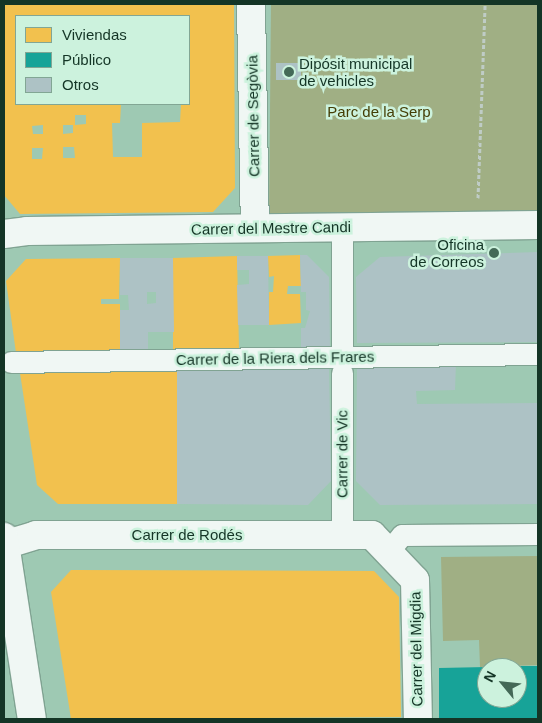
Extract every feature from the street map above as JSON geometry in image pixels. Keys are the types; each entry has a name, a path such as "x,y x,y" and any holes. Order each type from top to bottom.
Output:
{"street":[{"name":"Carrer de Segòvia","path":"251,4 255,228"},
{"name":"Carrer del Mestre Candi","path":"4,234 538,224"},
{"name":"Carrer de Vic","path":"342,227 342,535"},
{"name":"Carrer de la Riera dels Frares","path":"11,362 342,368 538,354"},
{"path":"380,544 402,535 538,534"},
{"name":"Carrer de Rodés","path":"4,542 36,535 342,535 380,544"},
{"path":"4,542 32,719"},
{"name":"Carrer del Migdia","path":"380,544 415,580 418,719"}],"path":[{"path":"478,202 485,4"}],"green space":[{"name":"Parc de la Serp","path":"271,4 538,4 538,217 269,222"},
{"path":"538,556 538,665 527,665 527,658 480,658 479,640 443,641 441,557"}],"building: Viviendas":[{"path":"4,4 234,4 235,188 213,212 20,214 4,195","holes":["75,115 86,115 86,124 75,125","43,125 43,134 33,134 32,126","63,125 73,125 73,133 63,134","63,147 74,147 75,158 63,158","32,148 43,148 42,159 32,159"]},
{"path":"300,255 301,286 288,286 287,294 300,294 301,323 269,325 269,292 273,292 274,276 269,277 268,256"},
{"path":"237,256 239,349 173,349 173,258"},
{"path":"120,258 119,299 101,299 101,304 120,304 120,351 16,353 6,281 26,259"},
{"path":"177,371 177,504 58,504 37,485 20,373"},
{"path":"71,570 374,571 399,597 401,717 71,719 51,592"}],"building: Público":[{"path":"527,666 538,666 538,719 439,719 439,668 477,667 477,708 527,708"}],"building: Otros":[{"name":"Dipósit municipal de vehicles","path":"276,63 301,63 301,80 276,80"},
{"path":"538,252 538,342 357,343 356,277 380,257"},
{"path":"300,255 307,255 329,277 330,347 301,347 301,328 305,328 310,311 306,310 306,292 301,292"},
{"path":"237,256 268,256 269,325 238,325 237,285 249,284 249,270 237,270"},
{"path":"120,258 173,258 174,332 148,332 148,349 120,351 120,310 129,310 128,295 120,295","holes":["147,292 156,292 156,303 147,304"]},
{"path":"456,363 455,390 416,391 417,404 538,403 538,504 380,505 356,481 357,366"},
{"path":"329,367 331,481 308,505 177,504 177,371"}],"place":[{"name":"Dipósit municipal de vehicles","path":"289,72"},
{"name":"Oficina de Correos","path":"494,253"}]}
